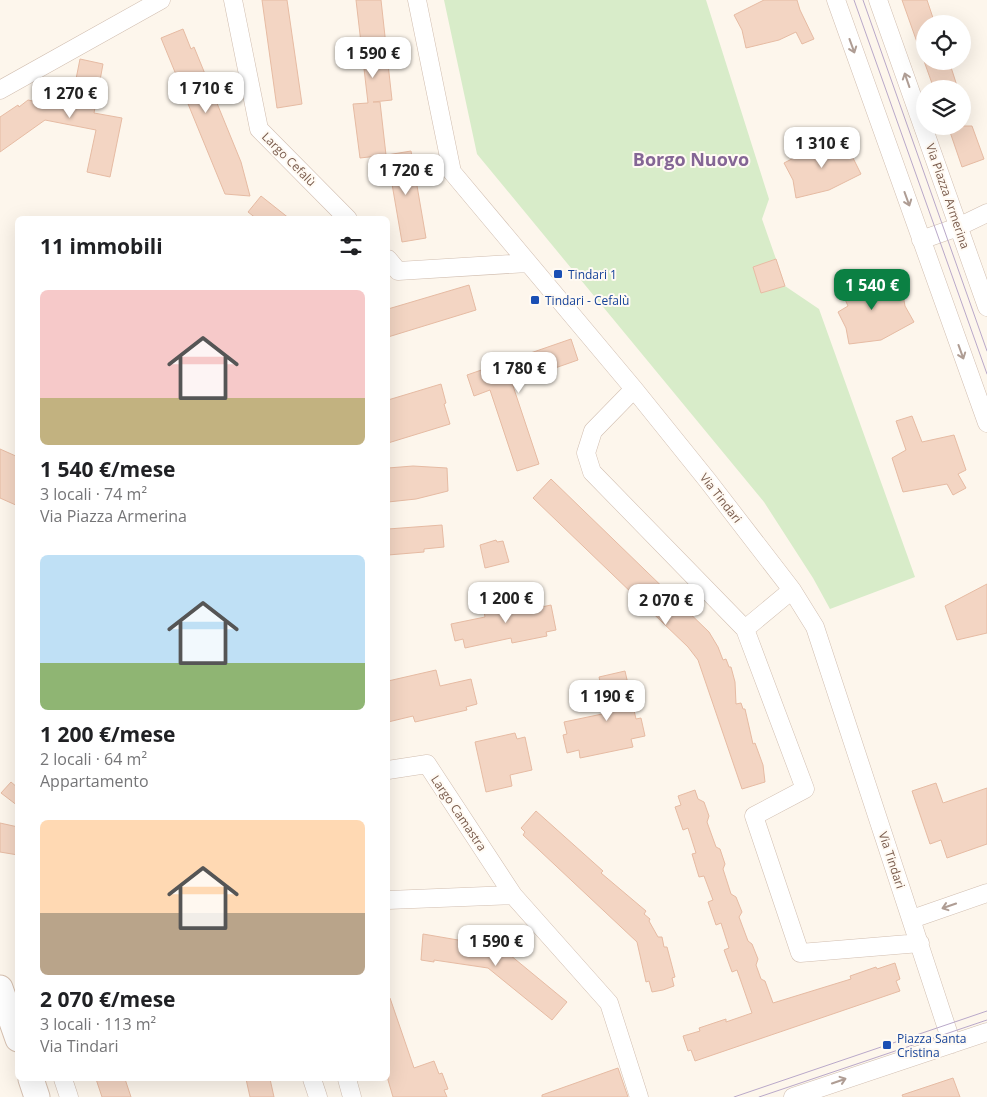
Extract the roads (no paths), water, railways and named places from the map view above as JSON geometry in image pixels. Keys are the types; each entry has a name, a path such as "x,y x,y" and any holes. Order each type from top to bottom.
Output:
{"main road":[{"path":"0,988 15,1030"},
{"path":"32,1081 37,1097"}],"street":[{"path":"0,90 161,0"},
{"name":"Largo Cefalù","path":"233,0 259,129 345,216"},
{"name":"Via Tindari","path":"417,0 452,172 634,389 708,481 792,590 816,628 952,1044"},
{"path":"836,0 987,423"},
{"name":"Via Piazza Armerina","path":"878,0 987,307"},
{"path":"921,240 958,227 987,213"},
{"path":"390,261 398,271 528,263"},
{"path":"634,389 593,431 586,453 592,472 745,629 805,789 754,816 800,953 920,942"},
{"path":"745,629 792,590"},
{"name":"Largo Camastra","path":"390,770 427,764 513,895 609,1004 639,1097"},
{"path":"912,919 987,893"},
{"path":"390,900 513,895"},
{"path":"793,1097 987,1032"},
{"path":"64,1081 68,1097"},
{"path":"313,1081 318,1097"},
{"path":"348,1081 352,1097"}],"tram line":[{"path":"854,0 987,374"},
{"path":"863,0 987,351"},
{"path":"734,1097 987,1011"},
{"path":"759,1097 987,1020"}],"place":[{"name":"Tindari 1","path":"558,274"},
{"name":"Tindari - Cefalù","path":"535,300"},
{"name":"Piazza Santa Cristina","path":"887,1045"}],"district":[{"name":"Borgo Nuovo","path":"691,159"}]}
